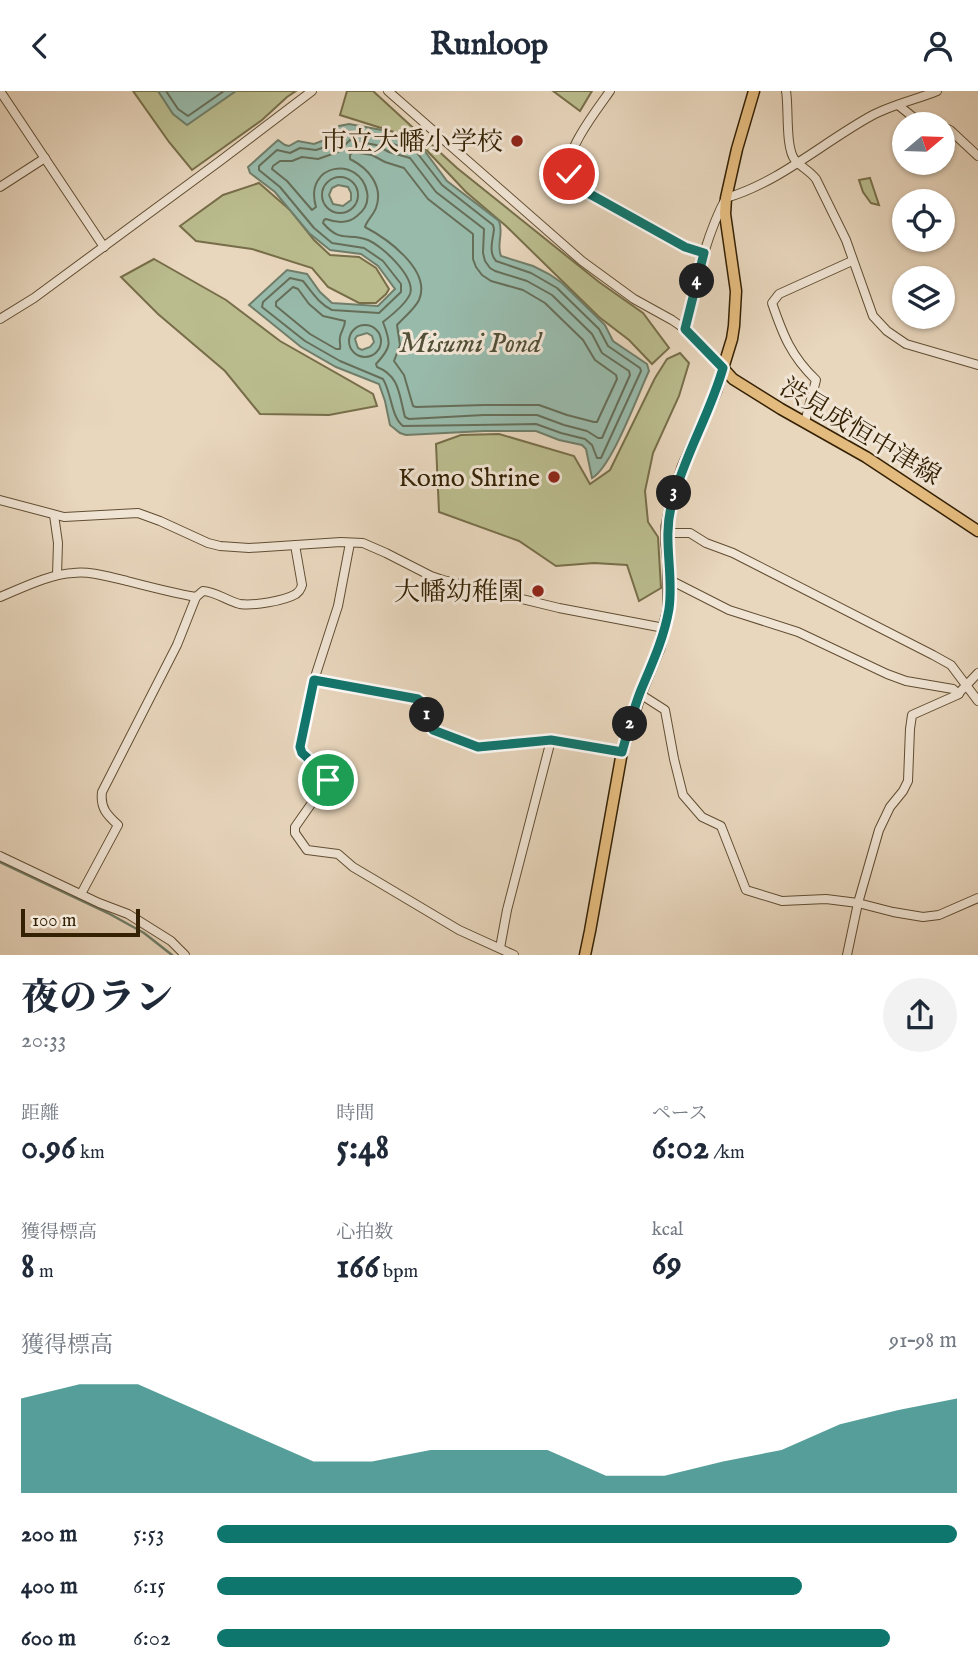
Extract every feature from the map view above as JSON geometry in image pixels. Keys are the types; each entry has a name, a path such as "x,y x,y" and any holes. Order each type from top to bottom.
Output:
{"main road":[{"path":"585,954 622,752 640,694 659,648 669,608 667,533 671,506 716,391 732,339 736,312 734,274 725,214 726,198 729,177 754,91"},
{"name":"渋見成恒中津線","path":"723,368 733,379 866,457 978,531"}],"street":[{"path":"0,91 104,247"},
{"path":"0,319 34,299 312,91"},
{"path":"388,91 582,261 634,299 685,329 723,368"},
{"path":"610,91 591,117 568,159 569,174 575,185 685,247 704,253"},
{"path":"786,91 791,154 816,179 846,240 873,316 887,331 906,344 978,365"},
{"path":"685,329 704,253 726,198 757,188 872,115 937,91"},
{"path":"898,105 907,112"},
{"path":"956,136 978,156"},
{"path":"0,187 44,158"},
{"path":"805,422 816,380 792,353 772,303 779,294 852,261"},
{"path":"0,500 54,515 78,517 138,513 220,546 248,548 363,543 443,580 559,608 664,628"},
{"path":"54,515 58,543 57,575"},
{"path":"667,533 690,533 951,665 978,701"},
{"path":"350,543 338,606 314,680 300,747 302,753 328,776 328,780 295,827 295,833 307,850 338,854 352,867 447,923 485,943 514,954"},
{"path":"81,894 118,825 103,809 102,792 177,645 196,597 203,591 210,591 234,602 254,605 296,594 302,585 295,545"},
{"path":"0,597 57,575 74,573 99,574 196,597"},
{"path":"670,580 729,610 799,632 887,674 906,681 953,689 958,694"},
{"path":"847,954 879,830 890,807 908,781 909,729 912,715 958,694 978,673"},
{"path":"314,680 418,699 422,702 433,730 478,747 551,740 622,752"},
{"path":"640,694 665,710 683,795 702,817 721,826 746,890 782,901 826,899 923,917 939,915 978,898"},
{"path":"500,948 507,910 551,740"},
{"path":"0,856 128,914 171,941 186,954"}],"shaded area":[{"path":"133,91 296,91 262,120 192,170"},
{"path":"347,91 373,91 457,168 599,282 643,313 669,348 652,364 629,340 599,317 506,226 466,192 416,139 340,115"},
{"path":"553,91 592,91 580,111"},
{"path":"870,178 879,205 871,203 859,180"},
{"path":"259,183 290,210 330,255 359,257 376,268 389,289 386,294 376,303 359,303 328,287 312,268 252,249 196,241 180,226 223,195"},
{"path":"154,259 226,300 280,341 373,394 377,406 329,415 260,414 225,371 158,314 121,277"},
{"path":"680,353 689,363 679,396 653,453 645,491 648,522 658,537 661,588 639,601 627,565 594,563 556,566 519,541 439,512 436,444 461,435 499,434 574,456 590,484 610,470 655,378 667,359"}],"water":[{"path":"158,91 236,91 187,125 173,114"},
{"name":"Misumi Pond","path":"349,124 382,130 407,142 418,142 447,181 499,221 501,256 533,266 562,283 605,325 613,341 647,364 649,371 624,429 608,460 592,478 586,449 582,445 536,431 400,433 390,425 379,384 336,367 301,347 249,305 287,270 307,274 332,303 378,306 395,289 378,266 361,254 330,250 309,233 275,192 250,173 248,167 278,140 289,146 298,141 314,144 330,138 339,126","holes":["338,185 348,187 351,193 351,200 343,206 333,204 329,195 332,188","367,333 372,336 374,342 362,350 358,348 355,339"]}],"waterway":[{"path":"0,862 108,913 144,933 172,955"}],"place":[{"name":"市立大幡小学校","path":"517,141"},
{"name":"Komo Shrine","path":"554,477"},
{"name":"大幡幼稚園","path":"538,591"}],"route":[{"path":"328,780 328,776 302,753 300,747 314,680 418,699 422,702 433,730 478,747 551,740 622,752 630,722 659,648 669,608 667,526 671,506 723,368 685,329 704,253 685,247 588,193 575,185 569,174"}]}
